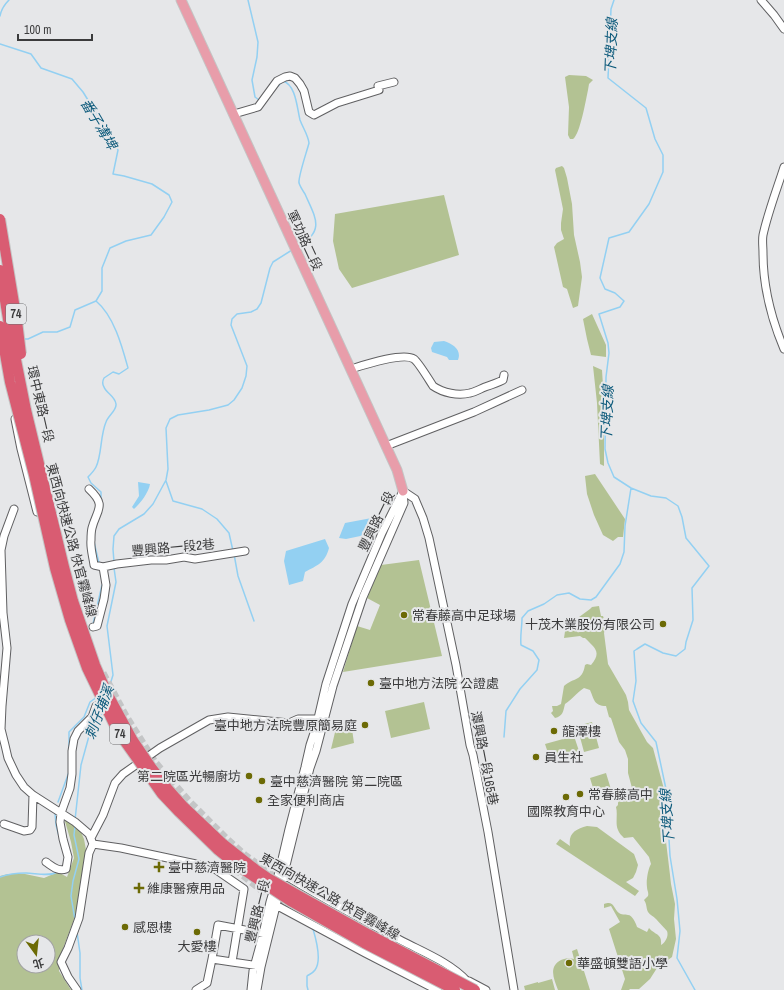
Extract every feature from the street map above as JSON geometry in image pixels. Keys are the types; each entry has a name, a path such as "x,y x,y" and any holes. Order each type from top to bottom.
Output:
{"highway":[{"name":"74","path":"0,219 16,313 25,380 26,410"},
{"name":"東西向快速公路 快官霧峰線","path":"0,270 9,326 26,410 73,601 95,665 107,693 132,739 168,789 222,843 242,859 268,878 375,938 475,990"},
{"name":"東西向快速公路 快官霧峰線","path":"0,326 10,382 34,475 55,568 70,620 88,668 113,722 145,771 162,794 179,812 217,849 238,866 292,902 364,943 455,990"},
{"name":"74","path":"0,350 10,382"}],"main road":[{"name":"軍功路二段","path":"181,0 397,470 403,491"}],"street":[{"path":"761,0 784,29"},
{"path":"234,114 258,107 277,82 290,76 295,78 300,84 304,92 309,112 314,115 337,103 379,90 378,86 394,82"},
{"path":"784,167 763,236 764,283 774,324 784,349"},
{"name":"環中東路一段","path":"0,235 17,353 26,396 75,596 90,634 100,667"},
{"name":"環中東路一段","path":"0,338 20,449 61,604 73,641 94,693"},
{"path":"351,369 402,356 410,357 415,360 437,389 448,393 458,394 470,393 498,383 503,380 504,376"},
{"path":"386,446 474,412 522,390"},
{"path":"11,399 26,396"},
{"path":"89,489 99,502 100,509 92,527 90,542 94,565 110,565 104,599 97,626 93,627"},
{"name":"豐興路一段","path":"251,990 251,982 258,966 310,768 320,723 326,684 352,604 382,533 403,491"},
{"name":"潭興路一段165巷","path":"403,491 415,499 423,518 449,626 470,745 488,832 514,990"},
{"path":"14,509 2,535 1,550 1,613 4,647 1,729 8,758 16,775 24,787 33,795 75,822 89,834 92,841"},
{"name":"豐興路一段2巷","path":"110,565 151,560 184,558 195,559 245,551"},
{"path":"46,862 58,870 66,869 68,857 60,822 61,814 70,788 74,739 78,731 92,717 96,706"},
{"path":"77,990 68,977 61,962 79,918 92,841 115,783 123,774 160,748 209,720 228,717 289,723 298,719 320,723"},
{"path":"4,824 24,831 30,830 32,827 33,795"},
{"path":"92,841 215,869 244,889 232,962"},
{"path":"282,874 448,965 467,980"},
{"path":"274,903 365,953 438,990"},
{"path":"196,990 207,983 218,925 266,934"},
{"path":"212,960 258,966"},
{"name":"豐興路一段","path":"257,990 258,966"},
{"path":"458,976 486,990"}],"green space":[{"path":"569,75 586,76 593,80 589,84 578,131 573,139 570,139 568,135 569,107 565,77"},
{"path":"562,166 567,178 572,204 574,235 582,277 578,306 573,308 567,289 563,287 554,247 557,243 564,239 561,230 563,209 555,170 556,168"},
{"path":"444,195 459,255 352,288 339,269 333,241 335,214"},
{"path":"592,314 606,345 606,357 591,355 583,319"},
{"path":"593,366 602,370 604,401 604,466 600,464 597,403"},
{"path":"595,474 625,519 623,537 618,537 613,541 603,535 587,494 585,476"},
{"name":"常春藤高中足球場","path":"419,560 442,656 343,672 357,626 370,630 380,605 367,598 381,565"},
{"path":"599,606 601,616 603,616 604,619 603,622 606,626 604,633 608,664 626,695 629,710 647,742 653,748 665,793 665,833 675,904 674,919 676,939 672,957 657,968 650,979 639,989 629,990 621,990 625,979 609,929 620,922 611,906 604,908 604,904 610,903 620,914 631,916 637,927 647,932 649,928 661,938 661,945 666,939 667,931 648,912 644,900 648,896 647,878 651,864 649,857 633,837 624,838 617,828 616,807 621,797 632,788 628,773 628,759 625,750 619,742 606,706 599,705 597,703 590,690 584,688 565,704 560,716 555,718 551,713 553,711 552,706 561,704 564,686 580,677 585,665 591,665 597,653 585,638 580,636 564,638 566,625 592,607"},
{"path":"424,702 430,729 391,738 385,711"},
{"path":"351,722 354,743 331,749 337,724"},
{"path":"592,722 599,748 584,752 577,726"},
{"path":"574,736 579,751 550,759 545,744"},
{"path":"606,773 613,796 597,801 590,778"},
{"path":"64,818 81,832 86,850 79,906 59,959 59,971 71,990 0,990 0,876 8,874 25,874 44,878 58,872 67,877 74,858"},
{"path":"587,826 597,827 634,854 638,865 636,872 633,878 626,882 639,891 635,896 556,844 560,839 570,846 570,838 574,832"},
{"path":"577,949 590,990 558,990 553,974 554,966 561,960 568,958 574,959 572,951"},
{"path":"552,979 555,990 525,990 524,986"}],"water":[{"path":"444,341 451,344 458,350 458,360 449,360 447,357 432,352 431,348 434,342"},
{"path":"138,482 150,484 144,498 134,509 132,507 139,496"},
{"path":"377,517 376,524 370,534 346,539 339,538 345,523"},
{"path":"325,539 329,548 323,560 305,572 303,581 289,585 284,561 286,551"}],"waterway":[{"name":"番子溝埤","path":"0,16 3,7 9,0"},
{"name":"刺仔埔溪","path":"248,0 258,42 257,57 252,80 255,97 259,100"},
{"name":"下埤支線","path":"614,0 611,9 608,78 646,108 655,139 663,155 663,172 649,204 629,232 609,238 600,278 605,289 615,293 624,301 620,307 599,314 608,343 609,353 606,377 605,449 608,463 614,477 631,488 651,496 666,498 678,506 682,517 686,538 709,566 692,588 693,620 685,649 676,656 663,653 645,644 634,651 636,681 633,701 641,723 656,742 666,789 670,856 677,899 680,931 677,958 695,990"},
{"name":"番子溝埤","path":"0,44 31,54 41,68 72,79 83,92 118,150 113,174 152,184 169,195 172,202 164,217 151,235 126,241 110,248 102,268 102,291 96,301 75,310 70,327 57,332 43,332 28,339 24,339"},
{"name":"刺仔埔溪","path":"278,86 283,81 291,87 300,120 307,134 309,143 301,170 299,183 315,217 316,223 312,235 298,246"},
{"name":"刺仔埔溪","path":"114,562 114,536 119,529 144,514 153,504 166,480 168,469 166,428 170,419 178,415 228,405 234,400 242,388 246,376 247,366 231,325 232,319 237,314 251,312 257,309 261,303 273,262 292,250"},
{"path":"96,301 108,315 112,323 120,341 128,368 119,374 113,372 104,378 103,381 105,389 114,399 116,406 104,427 98,462 88,477 91,483 101,492 101,499"},
{"path":"166,481 173,501 202,509 217,519 229,533 233,551"},
{"path":"504,737 506,711 520,689 537,670 539,660 533,651 521,645 522,618 528,611 544,604 557,595 569,593 580,599 591,600 596,597 620,564 624,552 625,526 631,488"},
{"path":"94,542 99,563"},
{"path":"234,554 238,576 254,621"},
{"name":"刺仔埔溪","path":"109,688 113,675 107,626 116,582 114,568"},
{"path":"93,624 102,585"},
{"path":"69,748 69,732 84,717 90,702 97,697"},
{"name":"刺仔埔溪","path":"75,820 81,765 89,736 99,721 103,709"},
{"path":"58,802 69,772"},
{"path":"55,813 59,836"},
{"name":"刺仔埔溪","path":"75,826 74,835 79,859 73,881 71,896 75,920"},
{"path":"0,877 16,873 46,875 57,872"},
{"path":"308,990 307,976 315,970 318,961 318,950 313,929"},
{"name":"刺仔埔溪","path":"77,932 82,990"}],"tunnel":[{"path":"103,673 126,716 155,762 189,801 245,855 270,873 453,973"},
{"path":"235,869 261,890 310,918"}],"place":[{"name":"常春藤高中足球場","path":"404,615"},
{"name":"十茂木業股份有限公司","path":"663,624"},
{"name":"臺中地方法院 公證處","path":"371,683"},
{"name":"臺中地方法院豐原簡易庭","path":"365,725"},
{"name":"龍澤樓","path":"554,731"},
{"name":"員生社","path":"536,757"},
{"name":"第二院區光暢廚坊","path":"249,776"},
{"name":"臺中慈濟醫院 第二院區","path":"262,781"},
{"name":"常春藤高中","path":"580,794"},
{"name":"國際教育中心","path":"566,797"},
{"name":"全家便利商店","path":"259,800"},
{"name":"臺中慈濟醫院","path":"159,867"},
{"name":"維康醫療用品","path":"139,888"},
{"name":"感恩樓","path":"125,927"},
{"name":"大愛樓","path":"197,932"},
{"name":"華盛頓雙語小學","path":"569,963"}]}
